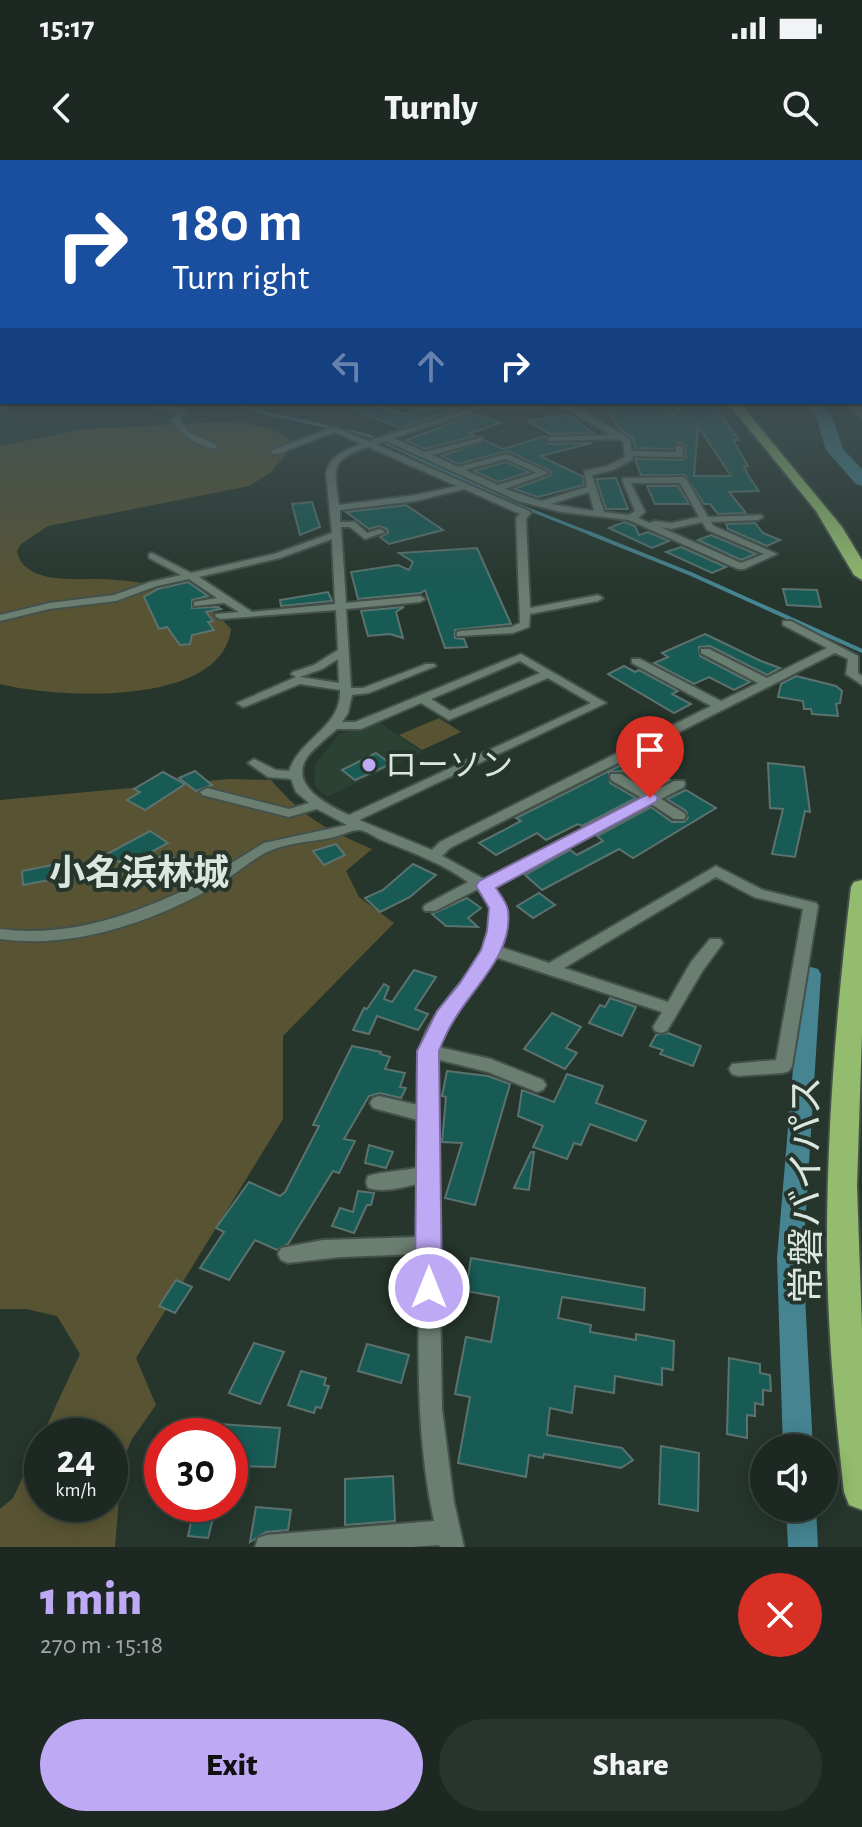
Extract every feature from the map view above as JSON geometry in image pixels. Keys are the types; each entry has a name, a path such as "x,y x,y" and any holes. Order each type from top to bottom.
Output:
{"highway":[{"path":"783,464 853,554 862,575"},
{"path":"797,464 862,546"},
{"name":"常磐バイパス","path":"862,887 847,1028 842,1244 848,1366 862,1492"}],"street":[{"path":"295,775 304,755 341,715 346,689 335,508 330,473 333,464"},
{"path":"413,464 526,513 521,518 525,625 520,629 461,634"},
{"path":"443,464 495,489 541,504 631,518 741,567 772,554 710,528 683,480 626,480 640,512 631,518"},
{"path":"457,470 479,464"},
{"path":"495,489 545,473 524,464"},
{"path":"600,514 587,473 620,464"},
{"path":"335,508 416,498 462,487"},
{"path":"541,504 592,488"},
{"path":"642,523 671,526 705,519 758,517"},
{"path":"0,618 49,606 100,602 154,584 277,556 352,524 365,536 380,532"},
{"path":"152,556 192,577 250,615"},
{"path":"525,612 598,598"},
{"path":"220,616 420,599"},
{"path":"198,604 223,600"},
{"path":"787,623 854,658 852,674 862,682"},
{"path":"433,857 445,845 836,648"},
{"path":"297,674 318,667 343,651"},
{"path":"705,651 768,683"},
{"path":"0,934 33,936 101,928 136,918 211,883 269,846 338,835 353,823 600,703 521,657 357,726 333,725"},
{"path":"636,661 722,707"},
{"path":"243,703 299,680 365,691 430,666"},
{"path":"423,699 449,716 549,673"},
{"path":"254,763 273,774 295,775"},
{"path":"267,1547 450,1539 434,1461 428,1051 444,1017 468,988 491,950 497,931 498,908 483,884 433,857 353,823 306,793 295,775"},
{"path":"616,777 679,816"},
{"path":"430,908 679,784"},
{"path":"207,792 289,813 321,804"},
{"path":"165,858 211,883"},
{"path":"549,970 716,871 759,894 811,906 783,1066 738,1069"},
{"path":"661,1027 697,966 715,943"},
{"path":"491,950 672,1009"},
{"path":"428,1051 491,1066 537,1085"},
{"path":"379,1103 428,1115"},
{"path":"375,1182 396,1181 430,1173"},
{"path":"288,1254 347,1246 376,1249 429,1245"}],"shaded area":[{"path":"0,464 278,464 270,473 249,486 48,526 21,544 17,551 30,570 41,575 147,584 194,597 231,629 221,655 199,673 168,685 95,694 0,684"},
{"path":"439,718 461,732 422,750 399,735"},
{"path":"379,722 422,752 327,797 314,784 315,764 339,734"},
{"path":"229,779 271,780 317,822 372,849 346,871 359,897 394,923 283,1036 283,1119 136,1358 156,1405 144,1418 128,1448 128,1418 50,1418 80,1354 57,1316 26,1309 0,1309 0,800"},
{"path":"24,1474 24,1522 117,1522 115,1547 0,1547 0,1509 13,1498"}],"building":[{"path":"510,464 529,472 498,482 474,471"},
{"path":"535,464 556,464 582,476 584,485 538,497 514,489 550,476 552,472"},
{"path":"637,464 695,464 694,476 731,476 723,464 747,464 748,466 744,466 748,475 759,491 729,492 746,513 718,514 710,504 704,504 685,475 641,475"},
{"path":"616,478 628,509 606,509 596,479"},
{"path":"647,486 678,486 689,504 655,504"},
{"path":"312,502 320,527 300,535 292,504"},
{"path":"406,505 443,530 389,544 380,537 388,533 387,529 379,526 369,529 346,512"},
{"path":"624,522 635,526 639,535 648,532 669,541 652,548 609,528"},
{"path":"755,523 763,533 780,540 767,546 728,529 726,524"},
{"path":"711,535 756,554 741,560 698,540"},
{"path":"681,547 726,567 712,573 666,552"},
{"path":"477,548 511,624 455,630 455,638 464,639 467,647 445,648 425,590 421,593 358,599 351,572 398,565 409,570 413,562 399,553"},
{"path":"188,582 208,596 192,600 192,608 221,609 206,612 213,621 208,622 214,630 192,635 190,644 180,645 167,627 159,629 144,597 158,589"},
{"path":"783,589 817,590 821,607 787,605"},
{"path":"328,592 332,601 281,606 280,600"},
{"path":"404,607 396,612 403,638 390,634 368,636 361,611"},
{"path":"705,634 780,668 767,675 710,646 699,647 700,656 750,682 734,690 709,677 694,684 654,663 668,657 662,653"},
{"path":"624,666 635,672 639,670 678,691 672,694 691,704 674,713 608,674"},
{"path":"796,676 836,686 842,691 840,703 836,704 838,716 812,714 811,709 804,709 803,701 778,697 781,684"},
{"name":"ローソン","path":"376,753 391,764 355,780 342,770"},
{"path":"633,759 670,780 651,790 623,771 609,772 610,783 636,798 582,826 578,824 546,840 537,833 496,855 479,843 521,821 516,818"},
{"path":"768,763 804,767 810,812 805,811 795,857 772,854 783,809 770,808"},
{"path":"195,771 212,785 196,791 179,778"},
{"path":"163,772 185,784 145,810 127,800 140,792 134,789"},
{"path":"686,790 716,808 633,858 619,849 542,890 525,875 570,850 577,855 603,841 597,836 651,807 672,822 684,822 688,818 686,811 667,799"},
{"path":"150,831 168,843 129,864 107,854"},
{"path":"336,844 345,855 324,865 313,851"},
{"path":"413,864 436,875 410,897 380,912 365,898 383,890"},
{"path":"52,865 54,879 23,885 22,871"},
{"path":"539,893 555,905 533,918 517,906"},
{"path":"467,898 481,908 468,918 478,927 446,926 432,914"},
{"path":"414,970 436,977 415,1009 428,1014 418,1030 377,1016 369,1034 353,1030 364,1008 367,1009 384,984 389,987 384,999 392,1002"},
{"path":"610,998 636,1007 622,1036 589,1023 600,1005 605,1007"},
{"path":"552,1013 581,1027 566,1048 577,1053 565,1069 524,1049"},
{"path":"668,1033 701,1046 693,1066 660,1054 663,1050 650,1046 656,1035"},
{"path":"352,1046 390,1057 385,1069 405,1073 400,1087 406,1088 401,1098 380,1093 369,1096 344,1139 355,1141 339,1173 333,1171 288,1244 277,1250 255,1240 229,1280 200,1268 224,1232 216,1228 249,1182 280,1196 285,1192 319,1126 313,1125"},
{"path":"447,1071 488,1076 510,1084 475,1205 445,1198 462,1143 442,1142 446,1097 442,1096"},
{"path":"567,1074 603,1086 596,1103 646,1121 636,1141 590,1124 581,1145 574,1143 567,1159 533,1147 543,1126 518,1116 522,1090 554,1102"},
{"path":"369,1145 393,1152 386,1168 365,1163"},
{"path":"531,1152 534,1152 529,1190 514,1188"},
{"path":"358,1191 374,1193 371,1205 367,1205 354,1233 332,1226 340,1208 353,1212"},
{"path":"471,1258 645,1288 644,1310 562,1297 558,1318 591,1325 590,1332 636,1340 636,1334 674,1341 673,1370 662,1368 662,1385 615,1376 614,1393 575,1386 572,1413 550,1408 547,1435 622,1448 633,1460 621,1468 544,1454 543,1458 529,1455 526,1477 458,1463 470,1397 455,1394 466,1337 491,1342 499,1297 466,1291"},
{"path":"176,1280 192,1287 175,1313 159,1306"},
{"path":"254,1343 284,1352 260,1404 229,1393"},
{"path":"367,1344 409,1355 401,1383 358,1371"},
{"path":"729,1358 760,1364 760,1373 770,1375 771,1391 763,1390 763,1405 755,1403 755,1416 747,1415 747,1438 727,1434"},
{"path":"301,1371 326,1378 324,1385 329,1386 321,1408 316,1407 314,1413 288,1405"},
{"path":"248,1426 280,1428 275,1467 248,1466"},
{"path":"661,1446 699,1453 698,1511 659,1504"},
{"path":"393,1476 395,1521 345,1525 345,1479"},
{"path":"256,1507 291,1510 288,1530 266,1532 250,1542"},
{"path":"191,1522 212,1522 208,1538 188,1536"}],"waterway":[{"path":"429,464 518,505 593,534"},
{"path":"847,464 862,480"},
{"path":"593,534 691,574 862,651"},
{"path":"797,1434 790,1258 811,974"},
{"path":"802,1522 803,1547"}],"place":[{"name":"ローソン","path":"369,765"}],"district":[{"name":"小名浜林城","path":"139,872"}],"route":[{"path":"429,1288 428,1051 434,1033 468,988 491,950 497,931 498,908 486,886 650,798"}]}
